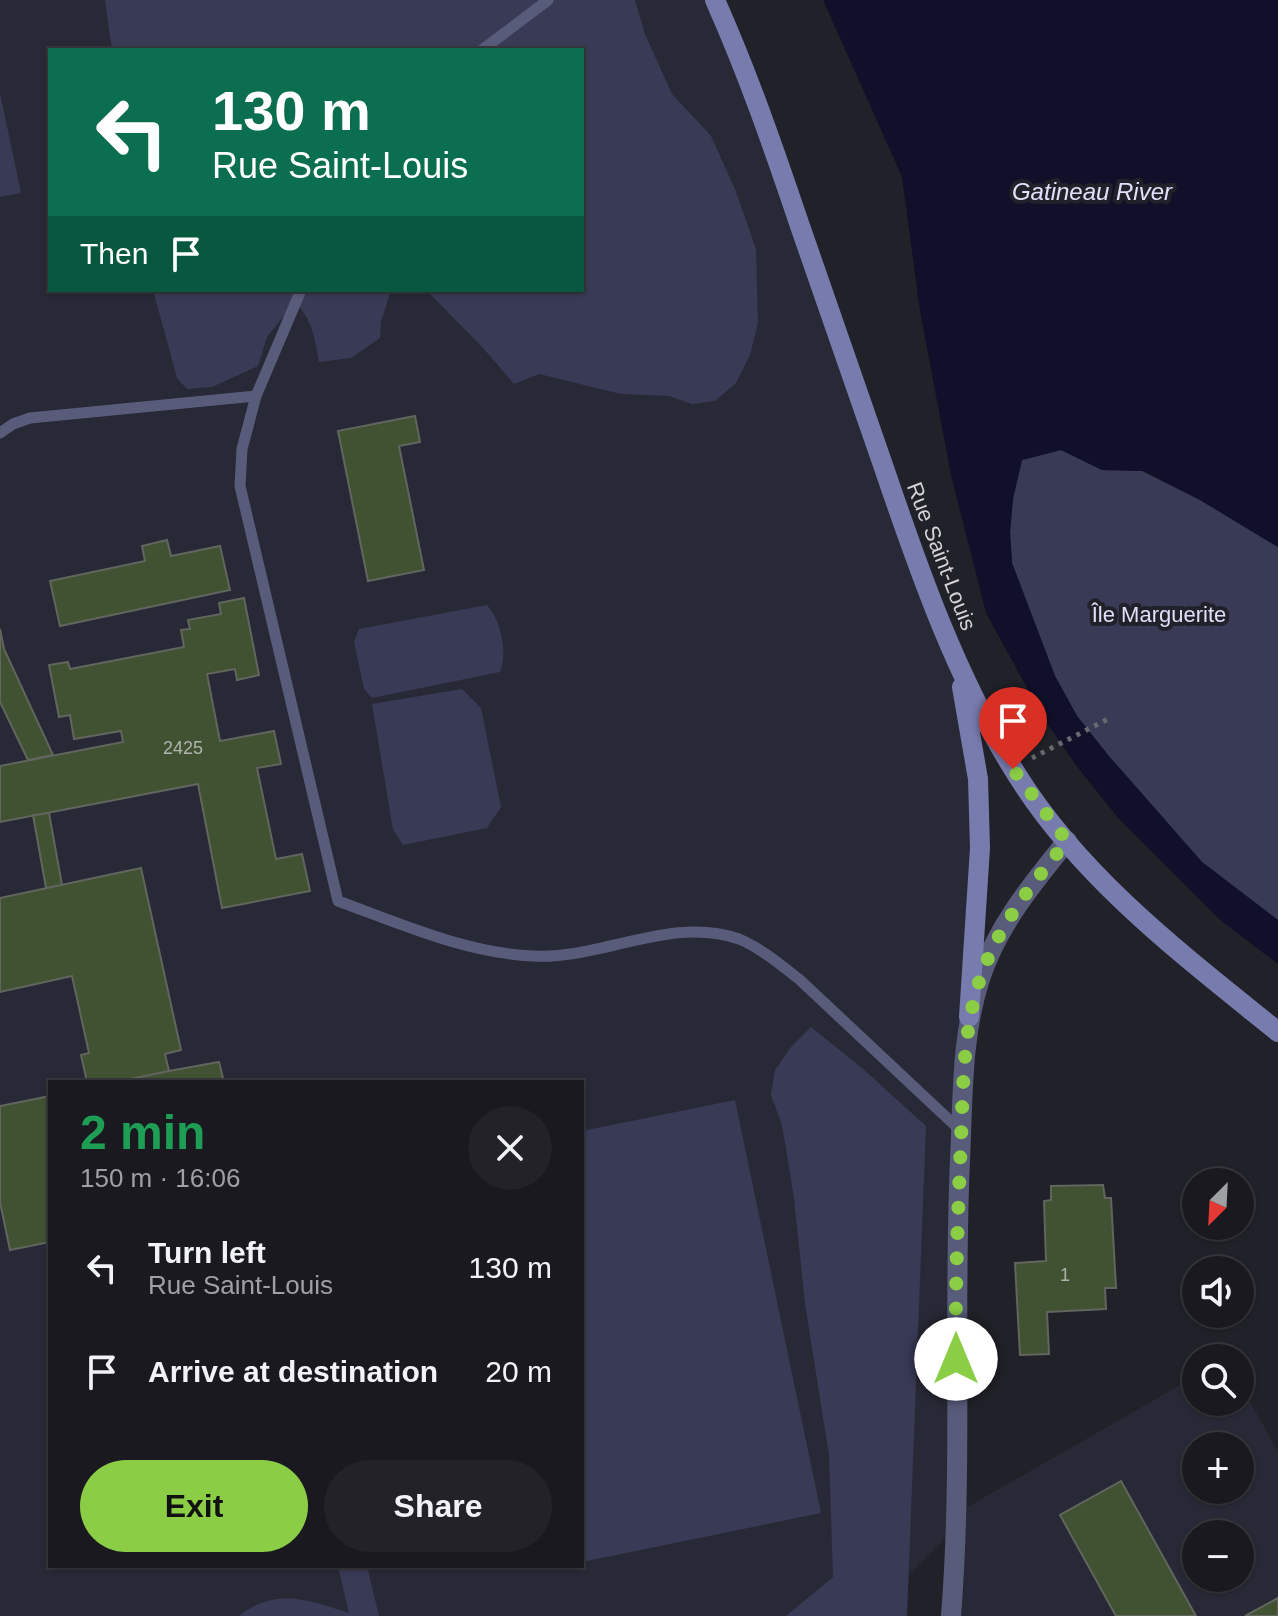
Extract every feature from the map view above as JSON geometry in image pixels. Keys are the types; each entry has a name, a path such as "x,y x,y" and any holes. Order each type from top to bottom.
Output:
{"main road":[{"name":"Rue Saint-Louis","path":"715,0 745,70 913,552 957,660 995,738 1013,769 1067,841 1121,900 1175,949 1278,1032"},
{"path":"957,660 978,779 980,848 969,1017"}],"street":[{"path":"951,1616 956,1527 961,1132 969,1017 981,975 1007,921 1067,841"}],"lane":[{"path":"485,48 548,0"},
{"path":"300,292 256,396 242,449 240,486 338,901 425,933 468,945 533,956 590,952 667,934 722,934 742,940 800,980 961,1132"},
{"path":"0,433 30,418 256,396"}],"path":[{"path":"1013,769 1110,718"}],"shaded area":[{"path":"0,0 715,0 957,660 978,779 957,1513 1182,1384 1182,1416 1254,1416 1254,1408 1278,1452 1278,1616 950,1616 955,1528 867,1616 0,1616"}],"green space":[{"path":"105,0 635,0 645,34 672,94 711,136 735,189 756,249 758,323 750,355 736,383 715,401 692,404 669,396 621,394 539,374 514,384 428,292 584,292 584,48 112,48"},
{"path":"0,93 21,193 0,197"},
{"path":"154,292 390,292 381,322 380,338 351,358 319,362 309,322 295,302 267,337 258,366 212,387 187,389 177,378"},
{"name":"Île Marguerite","path":"1061,450 1102,470 1142,471 1200,500 1278,547 1278,920 1202,862 1077,716 1055,676 1012,563 1010,532 1013,499 1022,460"},
{"path":"487,605 502,637 500,672 372,698 364,689 354,642 359,629"},
{"path":"462,689 481,708 501,807 487,828 403,845 393,829 372,704"},
{"path":"811,1027 926,1126 907,1616 786,1616 833,1577 829,1455 805,1304 794,1198 782,1125 771,1095 775,1070 791,1047"},
{"path":"735,1100 821,1513 584,1562 584,1131"},
{"path":"338,1568 367,1568 379,1616 239,1616 266,1601 280,1599 306,1601 349,1613"}],"water":[{"name":"Gatineau River","path":"823,0 1278,0 1278,547 1200,500 1143,471 1102,470 1061,450 1022,460 1013,499 1010,532 1012,563 1055,676 1077,716 1202,862 1278,920 1278,964 1219,919 1119,819 1044,719 986,613 951,475 920,311 902,177"}],"building":[{"path":"415,416 420,442 399,446 424,570 368,581 338,431"},
{"path":"167,540 171,556 220,546 230,590 60,626 50,581 145,561 142,546"},
{"path":"244,598 259,675 237,680 235,669 207,674 220,741 274,731 281,764 257,768 276,859 302,854 310,891 222,908 198,784 0,822 0,766 123,742 121,731 74,739 70,715 59,717 49,665 68,662 70,669 184,647 181,630 190,629 188,620 221,614 219,603"},
{"path":"0,629 4,649 53,755 28,760 0,702"},
{"path":"49,813 62,885 46,888 33,815"},
{"path":"141,868 181,1050 165,1054 169,1071 126,1080 87,1080 81,1055 89,1053 72,976 0,992 0,898"},
{"path":"219,1062 224,1080 126,1080"},
{"path":"48,1096 48,1242 10,1250 0,1202 0,1106"},
{"path":"1103,1185 1105,1198 1111,1198 1116,1288 1105,1288 1106,1309 1047,1312 1049,1354 1020,1355 1015,1263 1046,1261 1044,1201 1051,1200 1051,1186"},
{"path":"1121,1481 1196,1616 1116,1616 1060,1515"},
{"path":"1278,1598 1278,1616 1245,1616"}],"route":[{"path":"956,1359 958,1205 969,1017 981,975 1007,921 1067,841 1013,769"}]}
